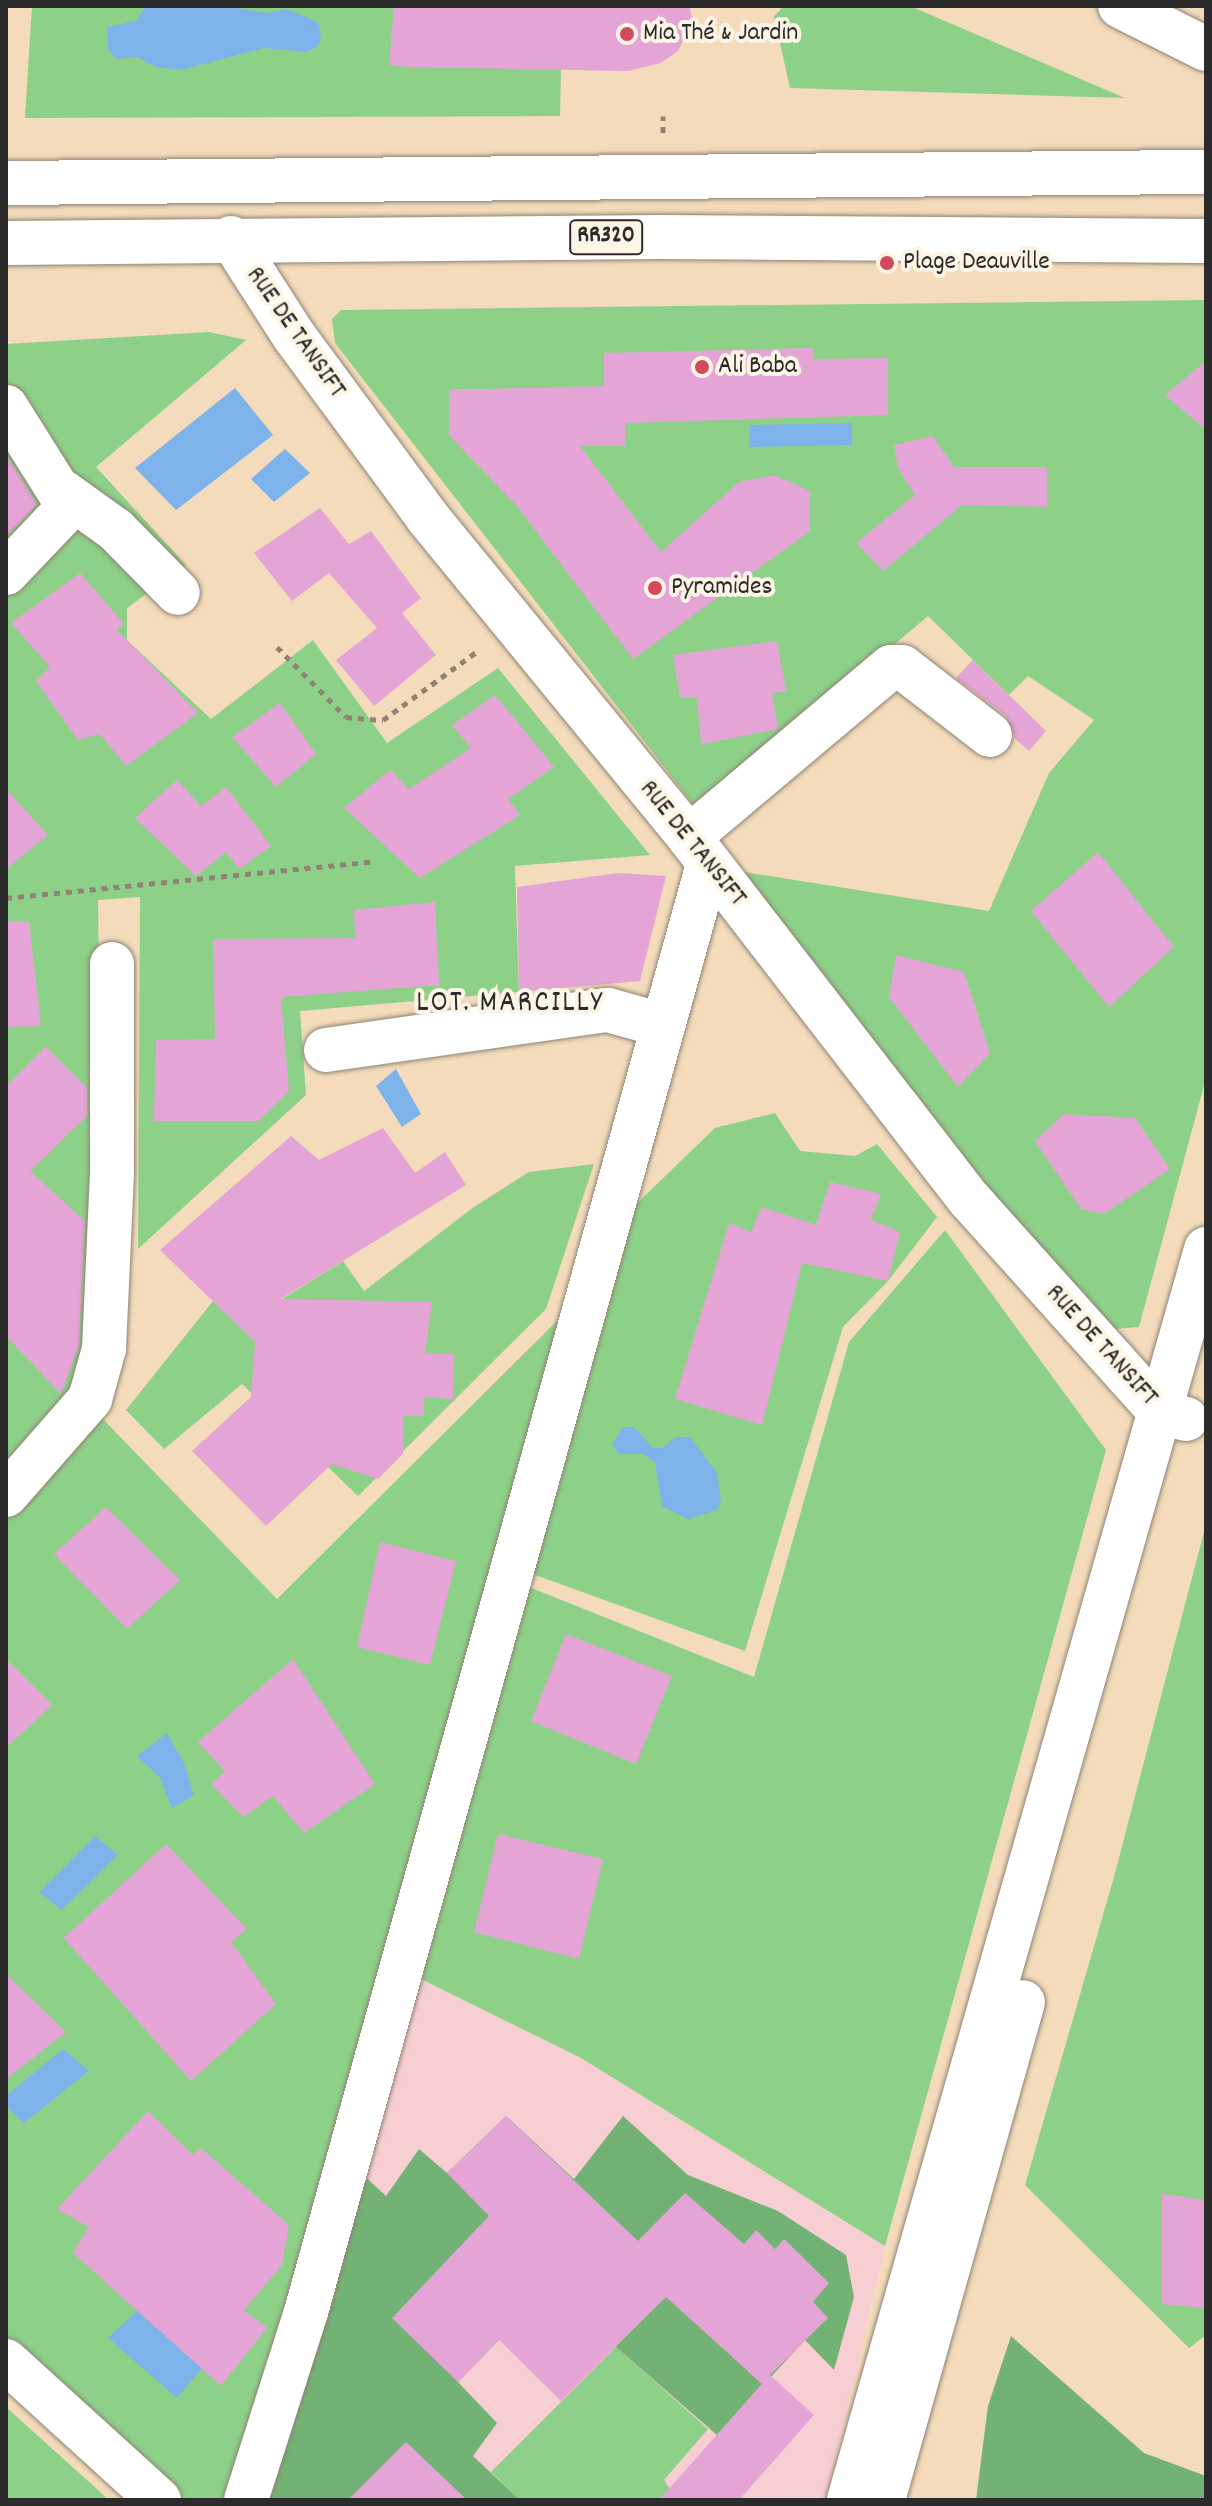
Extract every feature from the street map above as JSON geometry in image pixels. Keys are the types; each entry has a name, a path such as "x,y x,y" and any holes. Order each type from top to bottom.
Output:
{"main road":[{"path":"1120,6 1206,49"},
{"path":"6,183 1206,172"},
{"name":"RR320","path":"6,243 231,238 1206,241"},
{"name":"RUE DE TANSIFT","path":"231,238 294,336 513,626 698,850 969,1199 1173,1416"},
{"path":"6,407 63,492 116,530 178,593"},
{"path":"6,573 63,513 63,492"},
{"path":"246,2500 306,2312 662,1025 698,850 891,667 902,667 990,735"},
{"path":"6,1495 90,1399 104,1349 112,1173 112,964"},
{"path":"326,1050 608,1010 662,1025"},
{"path":"883,2500 1173,1416 1206,1249"},
{"path":"849,2500 1173,1416 1206,1348"},
{"path":"6,2361 159,2500"}],"path":[{"path":"277,647 346,717 383,720 513,626"},
{"path":"6,898 375,861"}],"shaded area":[{"path":"417,1977 581,2058 885,2246 826,2500 262,2500"}],"green space":[{"path":"32,6 458,6 561,68 560,116 25,118"},
{"path":"784,6 910,6 1125,98 790,88 774,16"},
{"path":"1206,300 1206,1078 1139,1327 1101,1330 738,871 989,911 1049,773 1094,720 1028,676 1009,695 928,616 706,804 693,804 335,343 332,319 341,310","holes":["604,387 516,504 468,455 469,435 449,435 449,390"]},
{"path":"209,332 246,340 96,467 186,565 127,608 127,640 211,719 313,640 387,743 498,668 650,855 515,866 519,992 300,1011 306,1095 138,1249 140,897 98,900 101,1102 82,1382 26,1458 6,1458 6,344"},
{"path":"775,1113 800,1151 855,1156 877,1144 937,1217 888,1281 843,1327 745,1651 516,1568 628,1212 715,1128"},
{"path":"594,1164 546,1309 358,1496 242,1384 164,1449 126,1410 213,1301 239,1326 343,1261 364,1291 474,1207 529,1172"},
{"path":"945,1230 1106,1450 885,2246 581,2058 417,1977 509,1579 754,1677 849,1342"},
{"path":"564,1314 232,2500 171,2500 6,2345 6,1520 100,1416 277,1599"},
{"path":"1206,1524 1206,2335 1189,2348 1025,2185 1114,1877"},
{"path":"506,2116 574,2179 623,2116 688,2175 778,2211 846,2255 854,2297 834,2370 805,2340 717,2435 616,2347 499,2340 458,2382 497,2423 473,2456 520,2500 262,2500 358,2170 386,2196 419,2149 447,2173"},
{"path":"1011,2336 1144,2453 1206,2476 1206,2500 976,2500 988,2406"},
{"path":"616,2347 708,2429 664,2480 677,2500 520,2500 491,2472"},
{"path":"6,2407 109,2500 6,2500"}],"water":[{"path":"146,6 223,6 267,13 287,9 318,22 321,34 318,46 307,52 264,48 181,70 156,67 137,57 117,59 108,50 107,27 136,21"},
{"path":"235,388 273,435 176,510 135,468"},
{"path":"852,423 852,445 749,447 750,425"},
{"path":"285,449 310,473 274,502 251,479"},
{"path":"396,1069 421,1114 402,1127 376,1086"},
{"path":"623,1427 634,1427 653,1448 663,1448 675,1437 690,1437 717,1473 721,1501 717,1510 688,1519 662,1506 655,1462 643,1454 619,1454 612,1445"},
{"path":"167,1733 184,1763 194,1795 172,1808 160,1778 137,1756"},
{"path":"95,1836 118,1855 61,1910 40,1892"},
{"path":"63,2049 89,2071 24,2123 6,2106 6,2096"},
{"path":"138,2310 202,2368 177,2398 108,2338"}],"building":[{"path":"394,6 689,6 693,21 678,51 661,63 628,71 407,67 389,65"},
{"path":"813,348 813,359 888,358 888,415 625,423 625,446 580,446 661,552 739,482 774,475 810,491 810,531 633,659 516,505 449,435 449,390 604,386 604,353"},
{"path":"1206,361 1206,430 1165,395"},
{"path":"933,436 954,467 1047,467 1047,507 962,505 883,571 856,543 915,495 898,468 894,445"},
{"path":"6,454 37,504 6,537"},
{"path":"320,508 349,544 371,531 421,598 402,613 436,655 374,706 336,660 377,628 329,573 292,601 254,553"},
{"path":"80,573 124,624 116,629 198,713 126,766 100,734 78,740 36,681 50,667 11,623"},
{"path":"777,641 786,691 772,693 778,729 701,744 697,698 680,698 673,655"},
{"path":"973,660 1046,731 1029,751 1015,739 1006,716 956,678"},
{"path":"495,695 554,767 508,799 520,815 420,878 344,808 390,770 409,789 471,748 452,725"},
{"path":"280,703 316,754 276,787 232,737"},
{"path":"177,780 201,806 226,787 271,846 239,869 226,852 196,876 135,818"},
{"path":"6,789 48,835 6,869"},
{"path":"1098,852 1174,947 1109,1007 1031,911"},
{"path":"618,873 666,876 640,981 519,992 517,887"},
{"path":"435,902 439,985 281,997 289,1091 258,1121 154,1121 156,1040 215,1039 213,939 355,938 354,910"},
{"path":"29,921 41,1026 6,1027 6,922"},
{"path":"896,955 964,972 990,1053 958,1087 889,997"},
{"path":"46,1046 87,1088 87,1116 30,1171 85,1221 79,1345 61,1394 6,1336 6,1087"},
{"path":"1064,1114 1135,1118 1170,1169 1104,1214 1081,1209 1035,1141"},
{"path":"383,1128 415,1173 445,1152 466,1185 281,1299 432,1302 425,1354 454,1354 453,1399 424,1397 424,1416 403,1416 403,1454 378,1479 332,1464 266,1526 192,1451 251,1397 255,1342 160,1250 291,1136 319,1160"},
{"path":"830,1182 881,1194 871,1220 900,1232 888,1281 802,1263 762,1425 675,1399 729,1223 751,1232 762,1207 816,1225"},
{"path":"106,1507 180,1580 127,1629 54,1554"},
{"path":"380,1542 456,1561 430,1665 357,1647"},
{"path":"566,1634 672,1676 636,1764 531,1721"},
{"path":"6,1659 52,1705 6,1748"},
{"path":"293,1659 375,1784 304,1833 273,1796 243,1817 211,1784 225,1771 198,1742"},
{"path":"498,1834 603,1859 579,1959 474,1932"},
{"path":"166,1844 247,1929 231,1942 276,2004 191,2081 64,1938"},
{"path":"6,1974 66,2032 6,2079"},
{"path":"148,2111 193,2155 201,2148 289,2225 282,2265 244,2310 267,2328 221,2386 73,2253 89,2227 57,2209"},
{"path":"506,2116 638,2241 685,2193 744,2244 756,2230 775,2249 784,2239 829,2283 813,2302 828,2318 770,2375 814,2415 739,2500 659,2500 762,2384 666,2297 561,2401 499,2340 458,2382 392,2318 489,2216 447,2173"},
{"path":"1162,2194 1206,2200 1206,2308 1162,2304"},
{"path":"406,2442 467,2500 348,2500"}],"place":[{"name":"Mia Thé & Jardin","path":"627,34"},
{"name":"Plage Deauville","path":"887,263"},
{"name":"Ali Baba","path":"702,367"},
{"name":"Pyramides","path":"655,588"}],"district":[{"name":"LOT. MARCILLY","path":"510,1005"}]}
